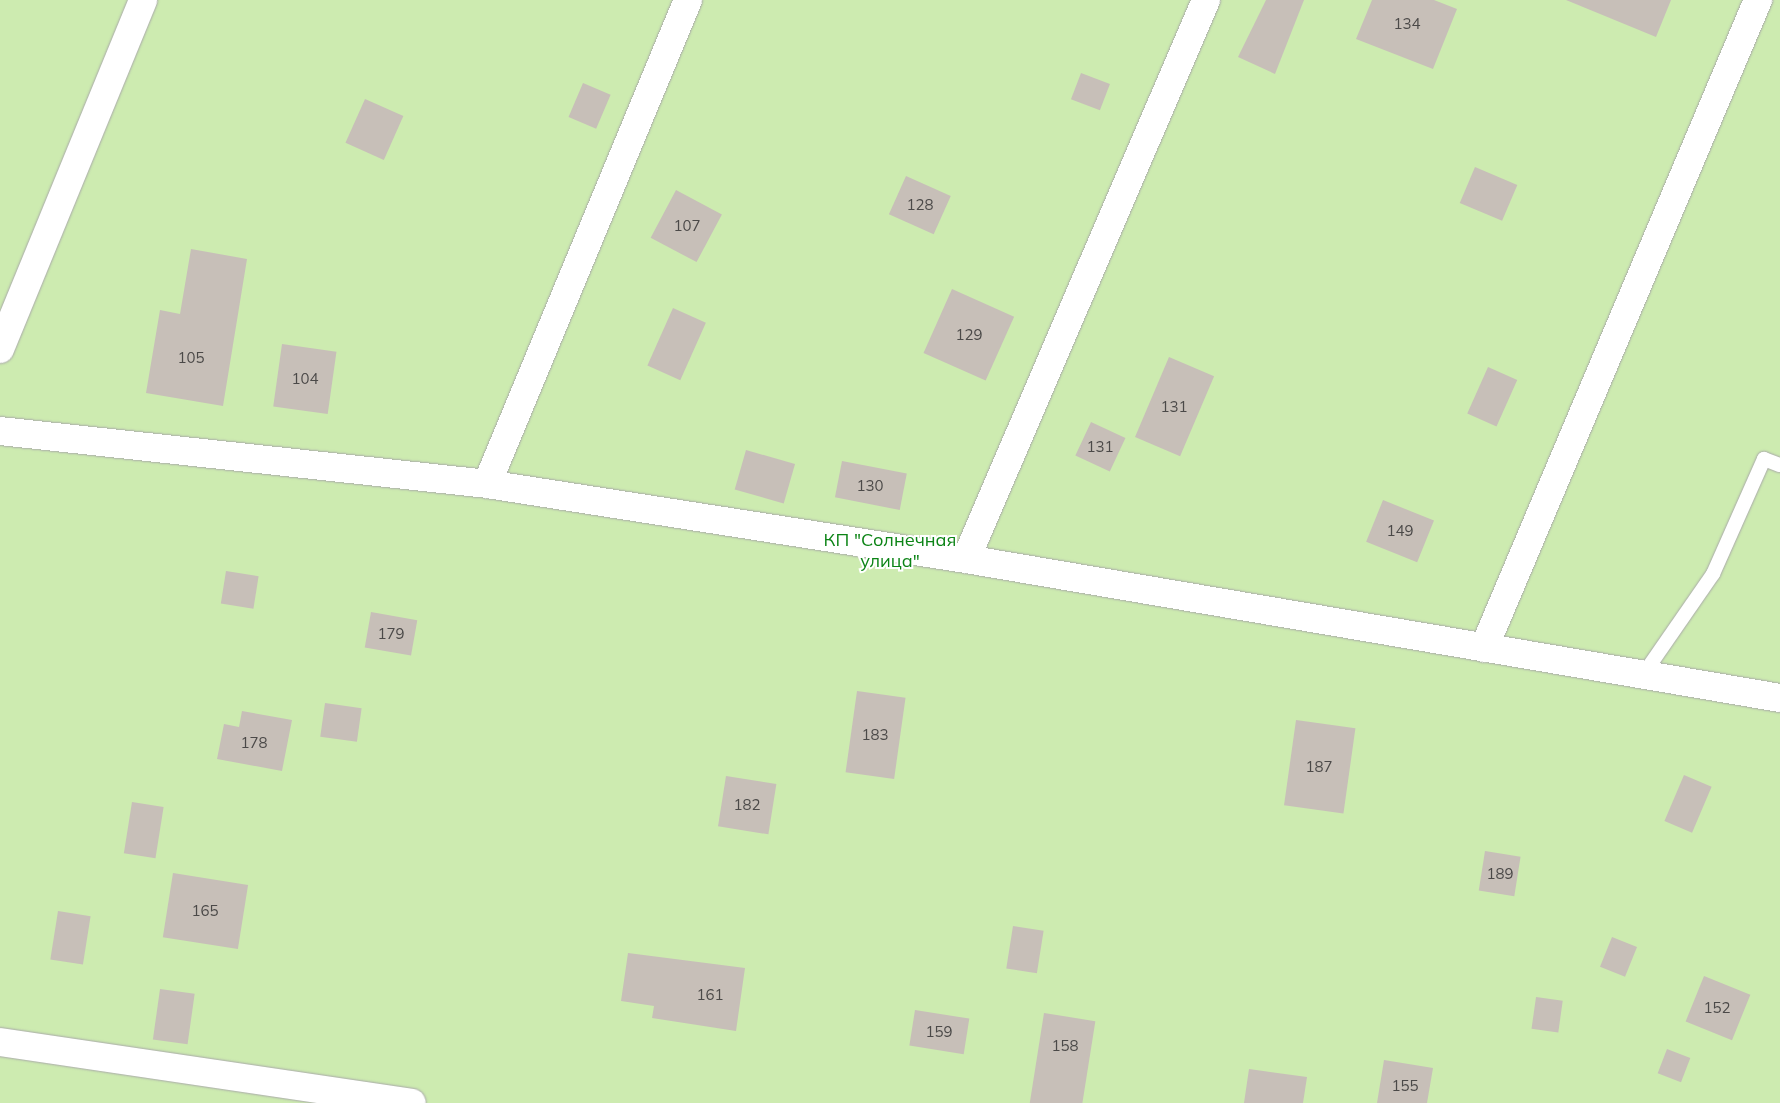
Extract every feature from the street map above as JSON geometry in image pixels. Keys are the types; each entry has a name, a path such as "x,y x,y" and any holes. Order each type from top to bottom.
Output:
{"street":[{"path":"0,349 143,0"},
{"path":"487,484 688,0"},
{"path":"966,559 1206,0"},
{"path":"1484,648 1758,0"},
{"path":"0,431 487,484 966,559 1780,698"},
{"path":"0,1042 412,1103"}],"lane":[{"path":"1643,675 1713,574 1764,459 1780,465"}],"green space":[{"name":"КП \"Солнечная улица\"","path":"0,0 1780,0 1780,1103 0,1103"}],"building":[{"path":"1266,0 1304,0 1275,74 1238,57"},
{"path":"1372,0 1434,0 1457,9 1433,69 1356,39"},
{"path":"1566,0 1671,0 1656,37"},
{"path":"1081,73 1110,84 1100,110 1071,99"},
{"path":"583,83 611,95 596,129 569,117"},
{"path":"365,99 403,116 384,160 345,143"},
{"path":"1475,167 1517,185 1502,221 1460,203"},
{"path":"906,176 951,196 934,234 889,214"},
{"path":"676,190 722,214 697,262 651,238"},
{"path":"191,249 247,259 223,406 146,393 160,310 180,314"},
{"path":"952,289 1014,317 986,381 924,353"},
{"path":"673,308 706,323 680,380 647,366"},
{"path":"282,344 336,352 328,414 273,406"},
{"path":"1169,357 1214,376 1180,456 1135,437"},
{"path":"1488,367 1517,380 1496,427 1467,414"},
{"path":"1091,422 1125,438 1110,472 1075,456"},
{"path":"746,450 795,464 784,503 735,489"},
{"path":"842,461 907,474 900,510 835,497"},
{"path":"1383,500 1434,521 1417,562 1366,542"},
{"path":"226,571 259,576 253,609 221,604"},
{"path":"371,612 417,620 411,656 365,647"},
{"path":"857,691 906,698 894,779 846,772"},
{"path":"325,703 362,708 357,742 320,737"},
{"path":"242,711 292,720 282,771 217,759 224,724 239,727"},
{"path":"1296,720 1355,728 1343,814 1284,805"},
{"path":"1684,775 1712,787 1692,833 1664,821"},
{"path":"726,776 776,784 768,834 718,826"},
{"path":"132,802 164,807 155,858 124,853"},
{"path":"1485,851 1521,857 1514,896 1479,891"},
{"path":"173,873 248,885 238,949 163,937"},
{"path":"58,911 91,916 83,965 50,959"},
{"path":"1013,926 1044,931 1037,973 1006,968"},
{"path":"1612,937 1637,947 1625,977 1600,967"},
{"path":"628,953 745,968 736,1031 652,1018 654,1006 621,1001"},
{"path":"1704,976 1750,995 1732,1040 1686,1021"},
{"path":"160,989 195,994 188,1044 153,1040"},
{"path":"1536,997 1563,1001 1558,1032 1532,1029"},
{"path":"915,1010 969,1019 964,1054 909,1046"},
{"path":"1044,1013 1095,1021 1082,1103 1030,1103"},
{"path":"1667,1049 1690,1058 1681,1082 1658,1073"},
{"path":"1384,1060 1433,1068 1427,1103 1377,1103"},
{"path":"1249,1069 1307,1077 1303,1103 1244,1103"}]}
